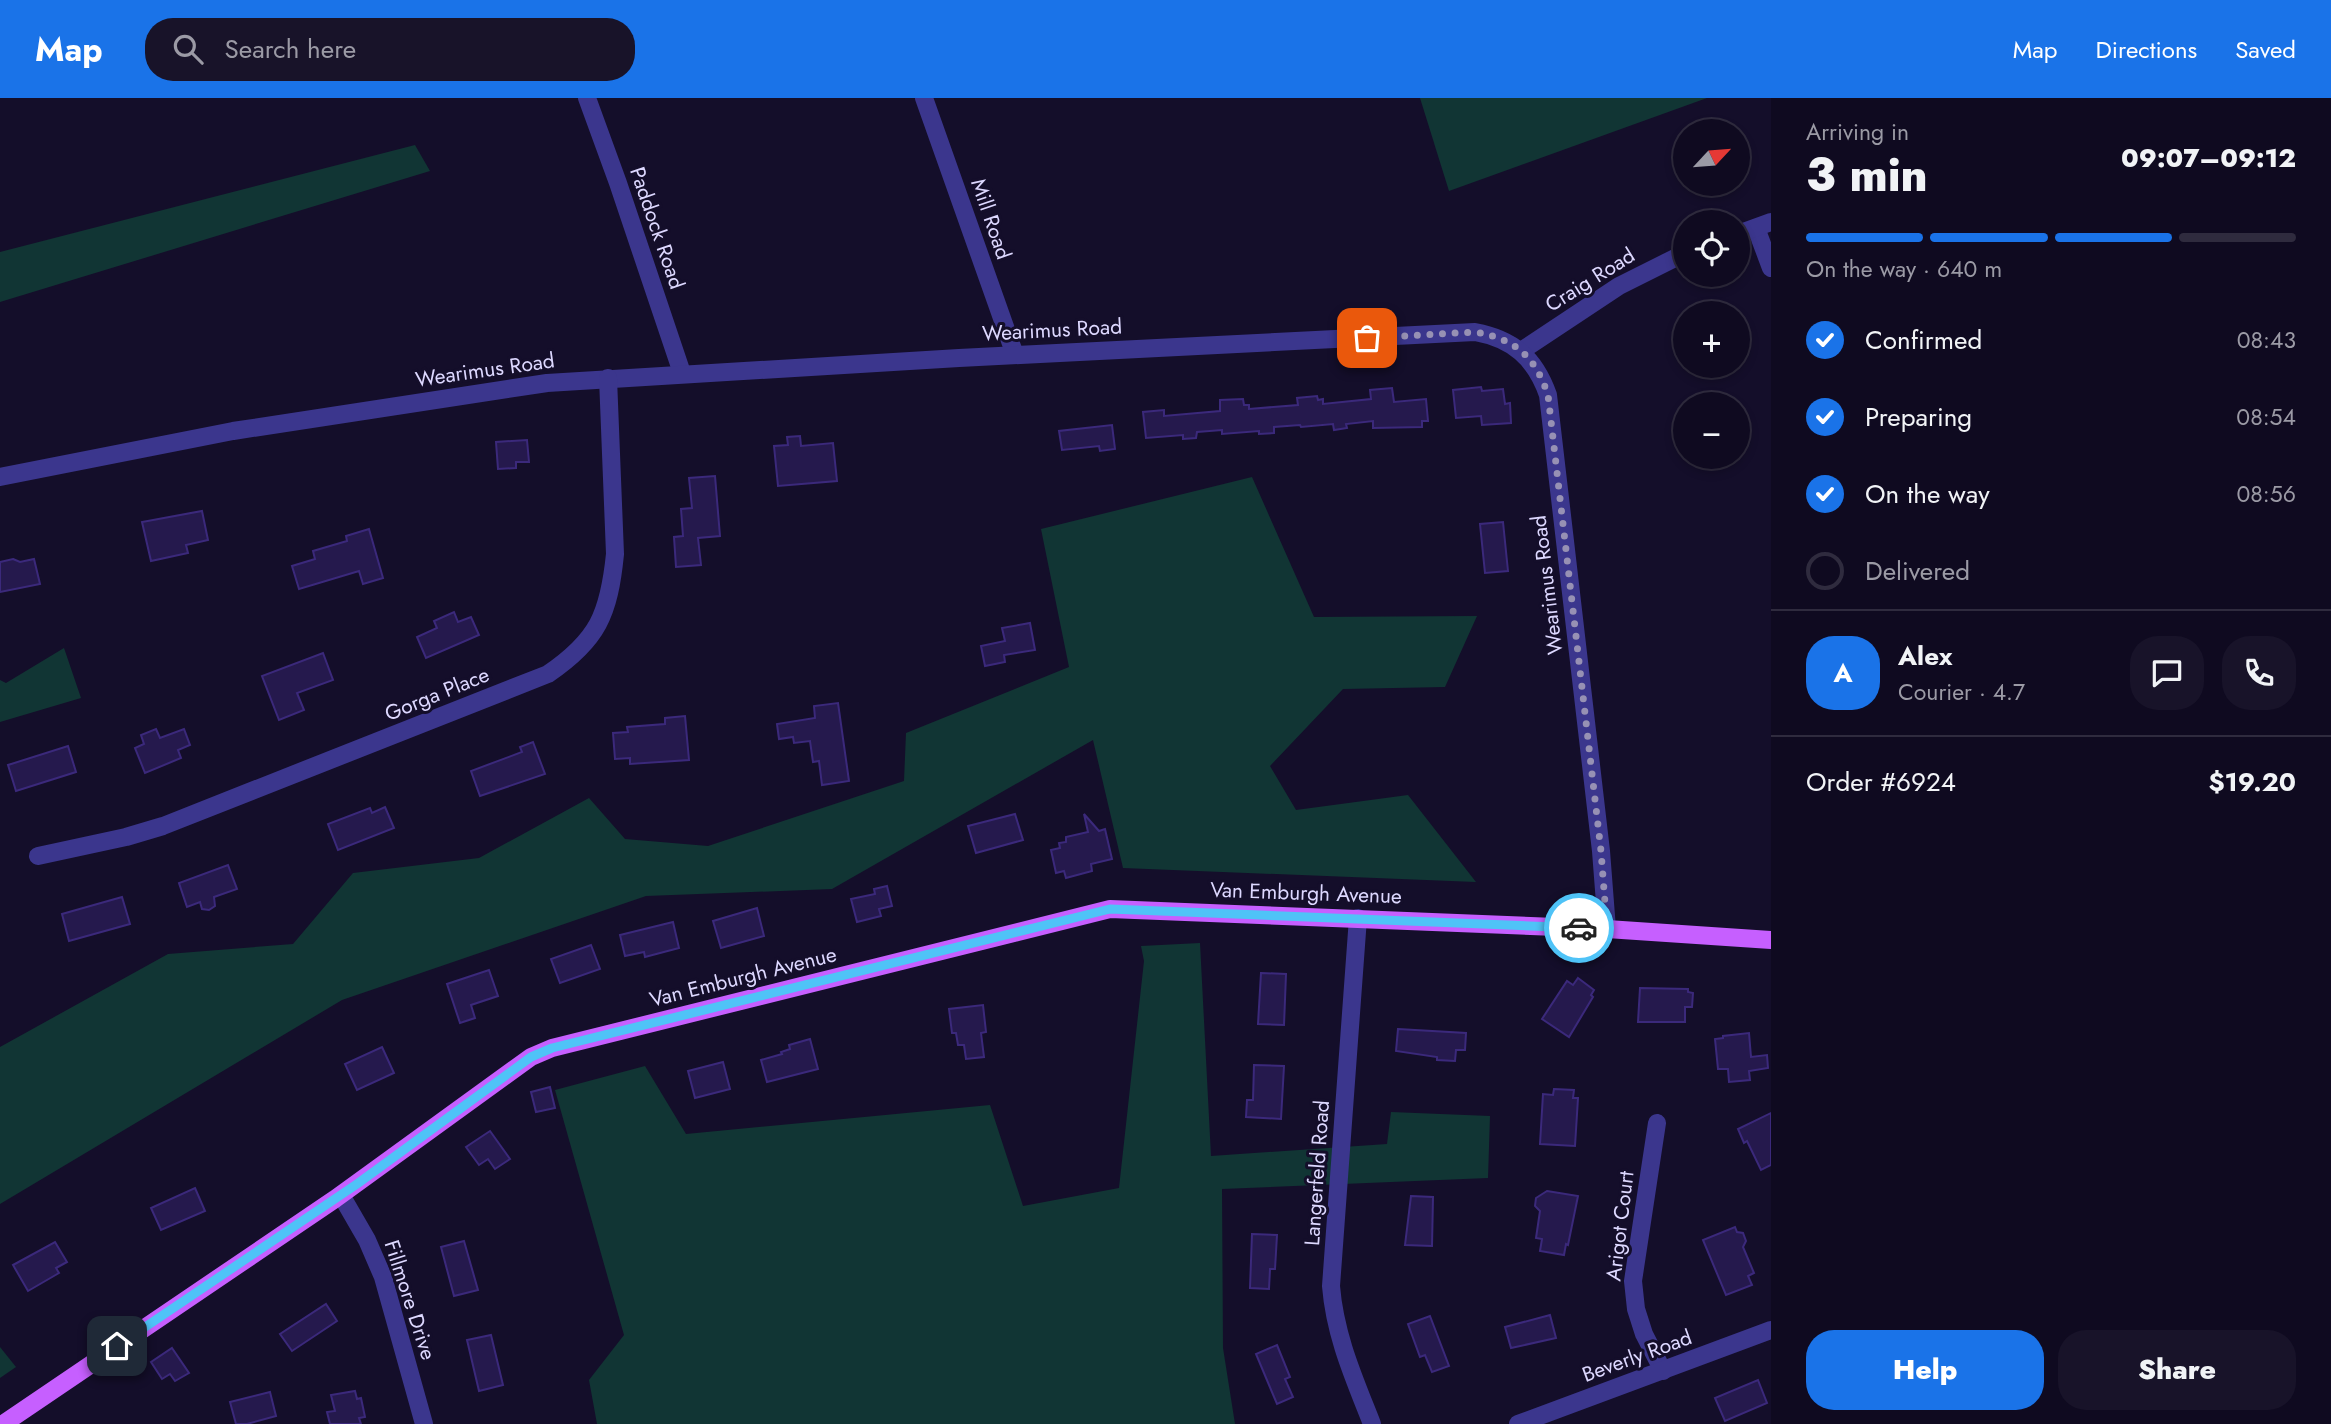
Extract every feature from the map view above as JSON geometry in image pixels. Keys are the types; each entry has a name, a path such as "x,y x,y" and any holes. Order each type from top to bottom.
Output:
{"main road":[{"name":"Van Emburgh Avenue","path":"3,1424 341,1195 531,1057 552,1048 1110,909 1607,929 1771,940"}],"street":[{"name":"Paddock Road","path":"587,98 682,373"},
{"name":"Mill Road","path":"924,98 1015,355"},
{"path":"1763,225 1771,268"},
{"name":"Craig Road","path":"1521,351 1619,285 1673,259"},
{"name":"Wearimus Road","path":"0,477 267,425 547,383 1015,355 1475,332 1493,335 1521,351 1538,371 1548,395 1601,851 1607,929"},
{"name":"Gorga Place","path":"38,856 163,826 548,674 568,660 585,645 596,629 612,582 615,554 608,378"},
{"name":"Langerfeld Road","path":"1358,918 1331,1286 1339,1339 1372,1424"},
{"name":"Arigot Court","path":"1657,1123 1633,1281 1636,1309 1644,1334 1663,1371"},
{"name":"Fillmore Drive","path":"341,1195 367,1240 383,1277 424,1424"},
{"name":"Beverly Road","path":"1518,1424 1771,1330"}],"green space":[{"path":"1420,98 1707,98 1449,191"},
{"path":"415,145 430,171 0,302 0,252"},
{"path":"1252,477 1314,617 1477,616 1445,687 1343,689 1270,766 1296,810 1408,795 1476,882 1123,868 1093,740 832,889 646,896 342,1000 0,1204 0,1047 168,954 293,944 353,873 479,858 589,798 625,839 708,846 904,781 906,733 1069,667 1041,529"},
{"path":"64,648 81,698 0,722 0,680 6,683"},
{"path":"1200,943 1211,1156 1387,1144 1391,1112 1490,1116 1488,1178 1222,1189 1223,1348 1235,1424 597,1424 589,1380 624,1335 555,1090 645,1066 686,1134 990,1105 1023,1206 1119,1188 1144,961 1141,946"},
{"path":"0,1347 16,1367 0,1378"}],"building":[{"path":"1481,387 1482,391 1503,389 1505,404 1510,403 1511,423 1482,425 1481,416 1456,418 1453,390"},
{"path":"1392,388 1394,402 1426,399 1428,421 1422,421 1422,427 1373,428 1373,421 1346,424 1347,428 1334,430 1333,424 1300,425 1274,427 1274,433 1259,434 1259,431 1222,434 1222,430 1197,432 1196,438 1183,439 1183,435 1146,438 1143,412 1164,410 1164,416 1220,411 1220,400 1243,399 1244,405 1249,405 1249,409 1298,405 1297,398 1317,396 1318,400 1323,399 1323,404 1371,399 1370,390"},
{"path":"1112,425 1115,449 1100,451 1099,446 1062,450 1059,431"},
{"path":"800,436 801,446 833,443 837,481 778,486 774,446 788,445 787,437"},
{"path":"527,440 529,462 516,462 516,468 498,469 496,442"},
{"path":"715,476 720,536 698,538 701,565 676,567 674,537 683,536 681,509 692,508 689,478"},
{"path":"202,511 208,540 186,545 188,553 151,561 142,522"},
{"path":"1503,522 1508,571 1485,573 1480,524"},
{"path":"369,529 383,578 363,584 359,571 299,589 292,566 315,559 313,551 347,541 346,536"},
{"path":"13,559 20,562 34,559 40,584 0,592 0,562"},
{"path":"454,612 458,622 471,617 479,635 426,658 417,637 437,628 434,621"},
{"path":"1030,623 1035,650 1004,655 1005,662 985,666 981,646 1005,641 1002,628"},
{"path":"323,653 333,680 297,693 304,710 279,720 262,676"},
{"path":"838,703 849,781 822,785 819,761 813,762 810,741 794,743 793,737 779,739 777,724 815,718 814,706"},
{"path":"685,716 689,760 630,764 630,758 615,759 613,733 628,732 627,727 665,724 665,718"},
{"path":"156,729 160,738 184,729 190,745 178,750 181,758 145,773 135,748 144,744 141,735"},
{"path":"533,742 545,774 480,796 471,771 522,752 520,747"},
{"path":"68,746 76,772 16,791 8,765"},
{"path":"385,807 394,828 338,850 328,824 370,808 372,813"},
{"path":"1015,814 1023,840 976,853 968,826"},
{"path":"1084,814 1099,831 1105,829 1112,859 1091,864 1092,871 1066,878 1064,871 1056,873 1051,850 1060,848 1059,843 1066,842 1066,837 1088,832"},
{"path":"228,865 237,889 214,897 215,906 209,910 202,909 200,902 187,907 179,883"},
{"path":"887,886 892,906 879,909 881,916 857,922 851,899 875,894 874,889"},
{"path":"122,897 130,924 69,941 62,914"},
{"path":"757,908 764,936 721,948 713,921"},
{"path":"673,922 679,948 645,957 644,952 625,956 620,935"},
{"path":"591,945 600,969 560,983 551,959"},
{"path":"489,970 498,996 471,1005 475,1018 460,1023 447,984"},
{"path":"1261,973 1286,974 1284,1025 1258,1024"},
{"path":"1578,978 1594,990 1591,995 1593,997 1569,1037 1542,1019 1567,981 1573,985"},
{"path":"1640,988 1688,989 1688,992 1693,993 1692,1007 1685,1007 1685,1022 1638,1022"},
{"path":"983,1005 986,1032 981,1033 984,1057 966,1059 964,1045 958,1045 956,1033 952,1033 949,1009"},
{"path":"1398,1029 1466,1033 1465,1050 1456,1050 1455,1061 1396,1051"},
{"path":"1749,1033 1751,1057 1767,1055 1768,1068 1749,1071 1750,1080 1729,1082 1728,1069 1718,1069 1715,1039"},
{"path":"810,1039 818,1069 767,1082 761,1060 782,1054 781,1052 790,1049 789,1045"},
{"path":"382,1047 394,1073 357,1090 345,1064"},
{"path":"723,1062 730,1089 695,1098 688,1071"},
{"path":"1254,1065 1284,1066 1281,1119 1246,1117 1247,1100 1253,1100"},
{"path":"550,1087 555,1108 536,1112 531,1092"},
{"path":"1554,1089 1574,1090 1573,1098 1578,1098 1575,1146 1540,1144 1543,1094 1553,1095"},
{"path":"1771,1113 1771,1165 1761,1170 1738,1129"},
{"path":"490,1131 510,1159 495,1169 488,1159 479,1165 466,1147"},
{"path":"195,1188 205,1211 161,1230 151,1208"},
{"path":"1547,1191 1578,1196 1564,1255 1540,1251 1542,1239 1536,1238 1540,1211 1535,1206 1536,1198"},
{"path":"1411,1196 1433,1197 1432,1246 1405,1245"},
{"path":"1735,1227 1737,1232 1743,1233 1746,1241 1743,1247 1754,1273 1748,1276 1752,1285 1726,1295 1703,1240"},
{"path":"1252,1234 1277,1235 1275,1269 1270,1269 1269,1289 1250,1288"},
{"path":"464,1241 478,1290 454,1296 441,1247"},
{"path":"55,1242 67,1262 56,1268 59,1273 28,1291 13,1265"},
{"path":"326,1304 337,1321 292,1351 280,1334"},
{"path":"1550,1315 1556,1338 1511,1348 1505,1327"},
{"path":"1430,1316 1449,1366 1432,1372 1425,1355 1420,1357 1408,1324"},
{"path":"491,1335 503,1385 479,1391 467,1340"},
{"path":"1277,1345 1290,1377 1285,1379 1293,1397 1277,1404 1256,1354"},
{"path":"172,1348 189,1373 175,1381 170,1374 162,1379 151,1362"},
{"path":"1758,1380 1767,1403 1725,1421 1715,1398"},
{"path":"355,1391 357,1399 361,1398 365,1417 359,1418 361,1424 330,1424 327,1412 335,1411 331,1395"},
{"path":"270,1392 276,1416 247,1424 236,1424 230,1402"}],"way so far":[{"path":"1367,338 1475,332 1493,335 1521,351 1534,364 1542,378 1548,395 1601,851 1607,929 1579,928"}],"route":[{"path":"117,1346 357,1184 531,1057 552,1048 1110,909 1579,928"}]}
